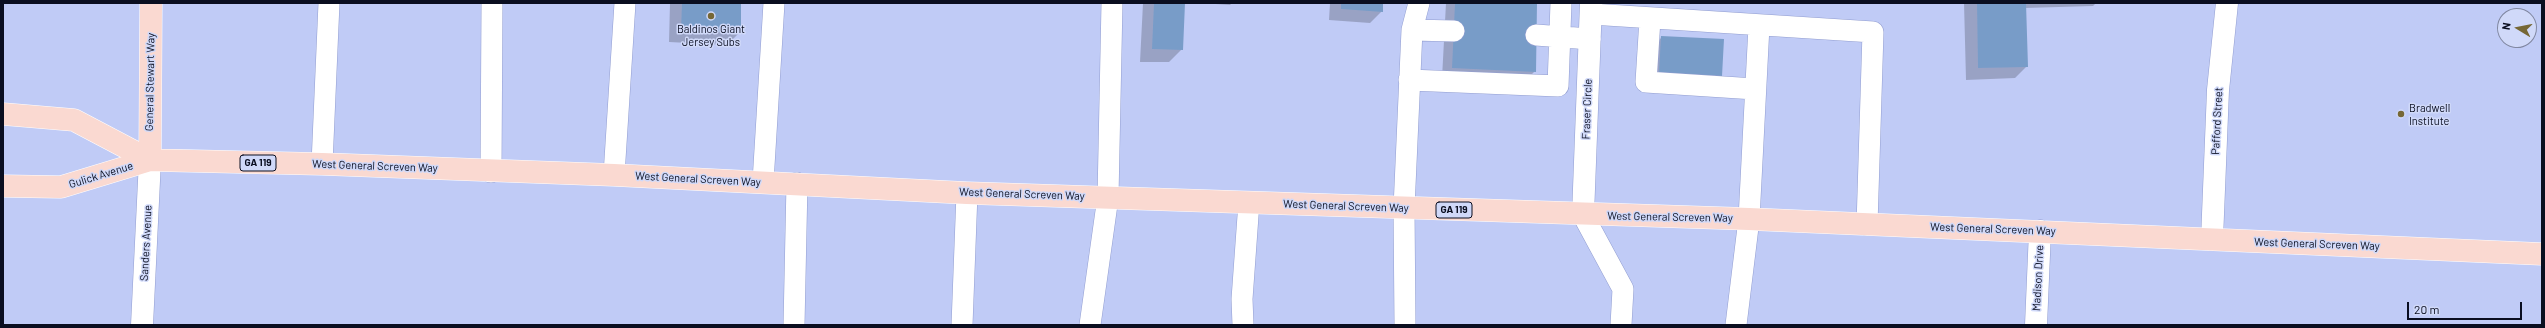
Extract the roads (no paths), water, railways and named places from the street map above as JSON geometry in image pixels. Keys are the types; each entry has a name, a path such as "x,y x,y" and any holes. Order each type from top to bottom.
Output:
{"main road":[{"name":"General Stewart Way","path":"150,160 151,3"},
{"name":"GA 119","path":"3,114 74,120 150,160"},
{"name":"West General Screven Way","path":"150,160 322,164 491,172 614,175 797,183 967,193 1583,215 1749,219 2542,254"},
{"name":"Gulick Avenue","path":"3,186 61,187 150,160"}],"street":[{"name":"Pafford Street","path":"2212,239 2218,90 2227,3"},
{"name":"Fraser Circle","path":"1583,215 1591,8"},
{"name":"Sanders Avenue","path":"142,325 150,160"},
{"name":"Madison Drive","path":"2036,325 2040,231"}],"lane":[{"path":"322,164 329,3"},
{"path":"491,172 492,3"},
{"path":"614,175 625,3"},
{"path":"762,182 774,3"},
{"path":"1090,325 1108,197 1112,3"},
{"path":"1405,325 1404,208 1412,30 1419,3"},
{"path":"1410,80 1558,86 1561,3"},
{"path":"1591,8 1650,19 1873,32 1867,225"},
{"path":"1650,19 1646,82 1755,89"},
{"path":"1736,325 1749,219 1759,26"},
{"path":"1412,30 1454,32"},
{"path":"1536,35 1590,39"},
{"path":"794,325 797,183"},
{"path":"962,325 967,193"},
{"path":"1243,325 1242,299 1250,202"},
{"path":"1583,215 1623,289 1621,325"}],"place":[{"name":"Baldinos Giant Jersey Subs","path":"711,16"},
{"name":"Bradwell Institute","path":"2401,114"}]}
